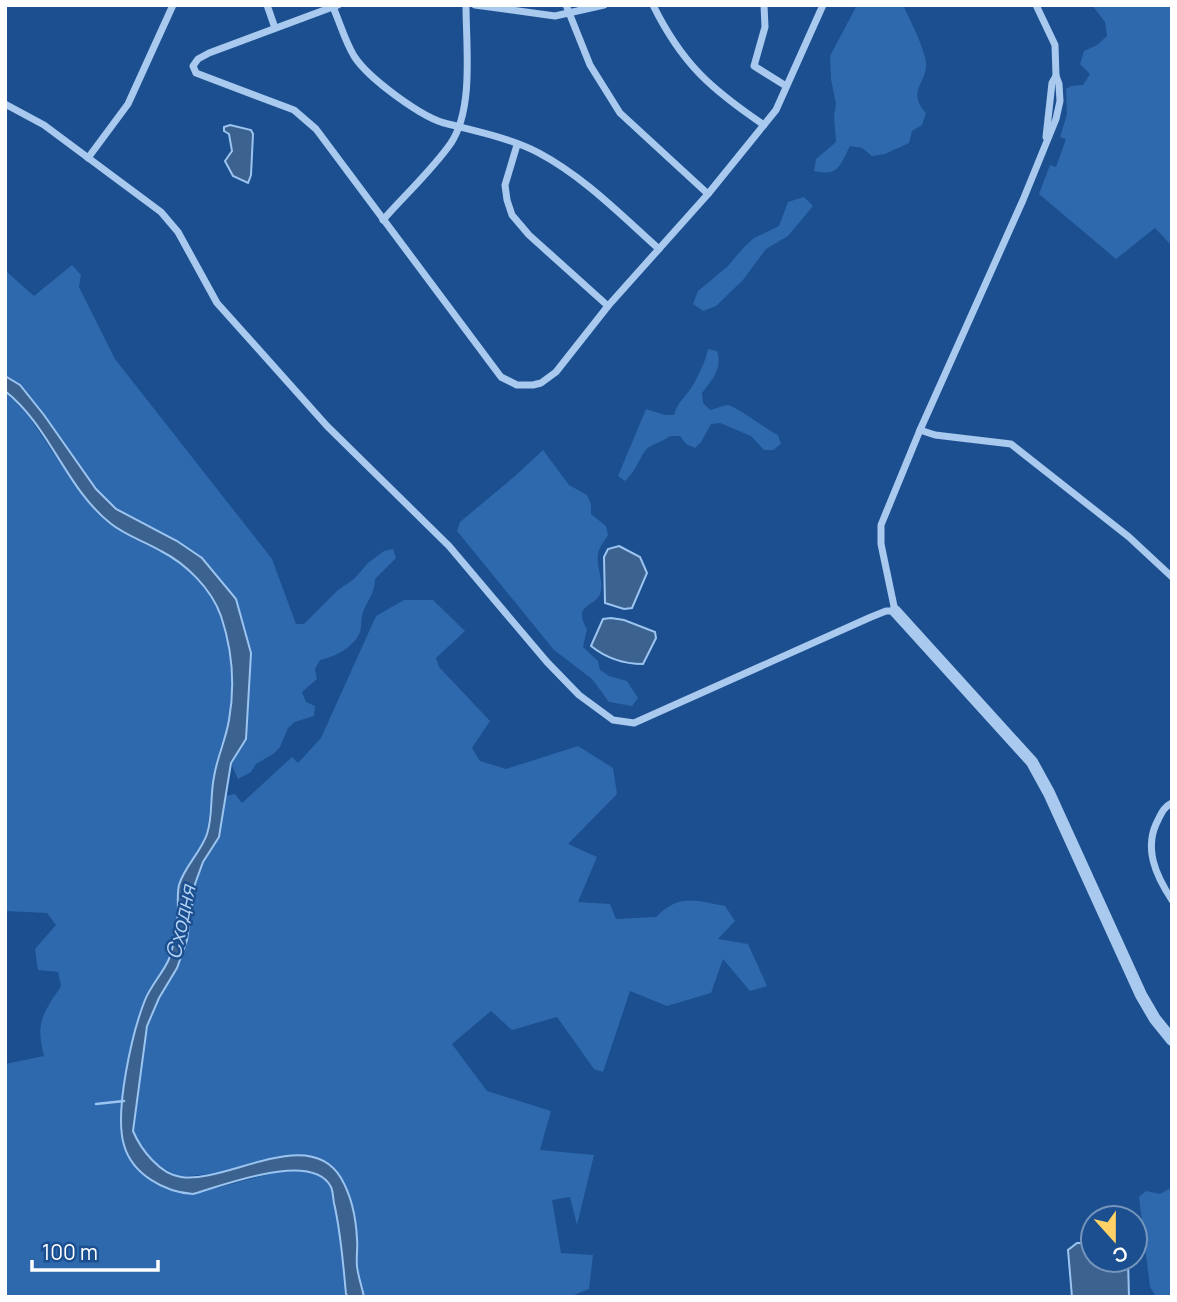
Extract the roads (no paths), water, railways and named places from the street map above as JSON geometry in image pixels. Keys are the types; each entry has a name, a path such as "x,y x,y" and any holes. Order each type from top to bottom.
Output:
{"street":[{"path":"88,158 128,104 173,5"},
{"path":"267,5 275,28"},
{"path":"383,220 451,142 463,113 466,91 466,5"},
{"path":"475,5 555,16 604,5"},
{"path":"566,5 590,65 620,113 708,194"},
{"path":"653,5 693,70 731,103 764,125"},
{"path":"765,5 765,27 754,66 786,86"},
{"path":"659,249 564,169 535,151 458,125 448,125 409,105 365,69 351,50 336,6 198,59 193,66 196,73 293,110 305,119 327,142 501,377 517,385 541,383 556,372 608,306 659,249 708,194 776,110 823,5"},
{"path":"1036,5 1055,45 1056,76 1052,83 1045,145 920,430 881,525 881,544 895,611 1036,768 1141,995 1172,1040"},
{"path":"5,104 44,125 161,212 178,232 218,303 251,343 350,451 449,546 547,662 579,695 612,720 634,723 646,719 871,617 886,611 895,611"},
{"path":"517,145 505,186 512,215 529,235 608,306"},
{"path":"920,430 935,435 1011,444 1119,529 1172,577"},
{"path":"1172,803 1164,807 1154,827 1151,844 1154,866 1172,900"}],"water":[{"path":"230,125 251,130 253,134 251,175 248,183 233,176 225,161 232,151 229,134 224,131 224,127"},
{"name":"Сходня","path":"5,376 20,385 96,489 116,509 177,541 202,558 236,599 251,653 246,739 231,763 219,837 203,862 195,884 187,940 177,968 159,998 147,1026 133,1131 152,1160 166,1171 181,1177 220,1173 288,1156 309,1156 327,1163 341,1178 353,1207 357,1266 364,1297 348,1297 346,1294 332,1190 321,1176 306,1171 287,1171 244,1179 193,1194 182,1193 151,1180 142,1173 134,1165 124,1145 121,1113 135,1032 148,995 171,954 181,878 204,841 209,827 214,777 231,707 230,654 217,606 197,578 161,551 116,528 94,508 34,421 5,391"},
{"path":"619,546 640,557 647,573 632,608 624,609 605,603 604,557 608,549"},
{"path":"611,618 655,632 656,638 643,664 615,660 591,646 603,619"},
{"path":"1079,1243 1079,1274 1128,1274 1129,1297 1072,1297 1068,1250"}],"waterway":[{"path":"96,1104 124,1101"}]}
